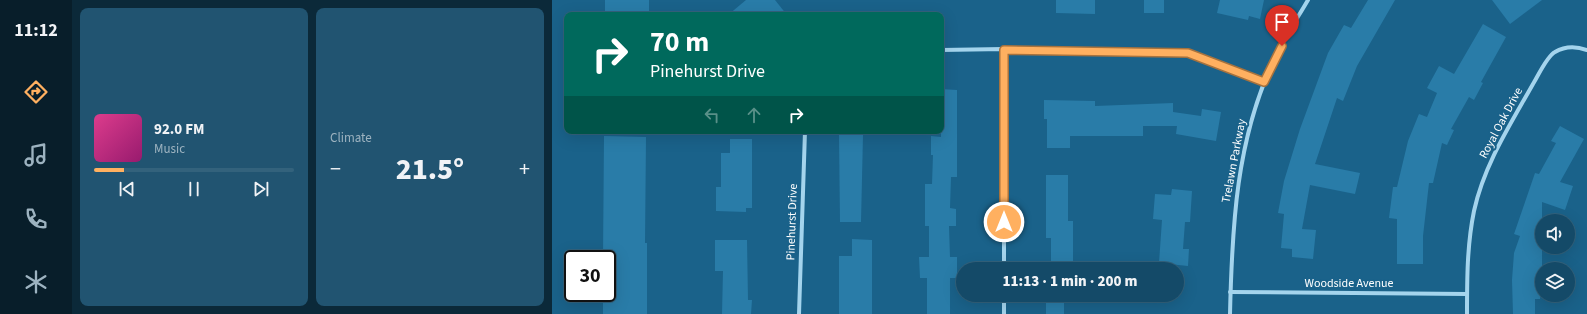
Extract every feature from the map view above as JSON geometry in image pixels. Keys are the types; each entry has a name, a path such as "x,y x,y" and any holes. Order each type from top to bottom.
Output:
{"street":[{"name":"Trelawn Parkway","path":"1230,314 1233,221 1245,144 1264,82 1275,57 1308,0"},
{"name":"Royal Oak Drive","path":"1467,314 1468,263 1474,211 1496,149 1541,71 1554,52 1574,46 1587,50"},
{"path":"944,50 1188,53 1264,82"},
{"path":"1004,50 1004,262"},
{"name":"Pinehurst Drive","path":"799,314 805,134"},
{"name":"Woodside Avenue","path":"1230,292 1467,294"},
{"path":"1004,302 1004,314"}],"building":[{"path":"605,0 649,0 649,12 605,12"},
{"path":"746,0 775,0 785,12 732,12"},
{"path":"1056,0 1095,0 1095,14 1056,13"},
{"path":"1144,0 1164,0 1164,13 1144,13"},
{"path":"1220,0 1264,0 1260,19 1249,16 1248,20 1217,13"},
{"path":"1368,0 1395,0 1357,66 1343,101 1337,98 1315,164 1360,173 1355,194 1310,185 1302,229 1316,230 1313,259 1292,257 1292,249 1281,248 1284,214 1278,213 1284,181 1300,129 1328,53 1344,25 1351,28"},
{"path":"1492,0 1542,0 1510,24"},
{"path":"1483,24 1506,37 1481,82 1483,83 1474,100 1469,97 1451,129 1454,130 1447,145 1442,143 1433,183 1429,183 1423,236 1423,264 1397,264 1397,219 1389,218 1393,187 1397,187 1408,141 1419,114 1427,117 1437,93 1427,88 1439,66 1454,74"},
{"path":"944,89 957,90 957,177 951,177 950,208 956,209 956,226 949,226 950,257 957,257 957,262 956,278 950,278 950,314 927,314 927,278 920,278 919,257 929,257 929,226 925,226 925,184 932,184 933,155 931,155 931,136 941,137 941,134 944,134"},
{"path":"1044,100 1095,101 1095,106 1173,103 1173,112 1201,116 1202,109 1221,112 1216,141 1176,134 1177,126 1143,126 1143,136 1070,136 1070,148 1047,148 1047,119 1044,119"},
{"path":"1560,126 1584,139 1560,182 1573,186 1565,210 1542,202 1542,214 1535,214 1535,254 1542,254 1542,262 1535,262 1535,314 1513,314 1512,280 1514,253 1520,236 1514,234 1535,173 1539,174 1556,143 1551,141"},
{"path":"839,134 863,135 861,222 840,222"},
{"path":"604,136 646,137 645,243 647,243 647,314 603,314 603,302 616,302 616,250 603,250"},
{"path":"730,139 752,139 752,208 746,208 746,212 716,211 716,187 721,187 721,153 730,153"},
{"path":"1046,175 1068,175 1068,221 1073,221 1073,262 1051,262 1051,238 1046,238"},
{"path":"1172,189 1192,191 1190,222 1185,222 1183,249 1189,249 1188,266 1184,266 1184,262 1159,262 1162,220 1153,219 1155,194 1171,195"},
{"path":"852,239 872,240 872,314 839,314 839,256 852,256"},
{"path":"715,240 747,240 748,300 752,300 751,314 722,314 723,271 715,271"},
{"path":"1046,302 1064,302 1064,314 1046,314"}],"route":[{"path":"1004,222 1004,50 1188,53 1264,82 1275,57 1282,46"}]}
